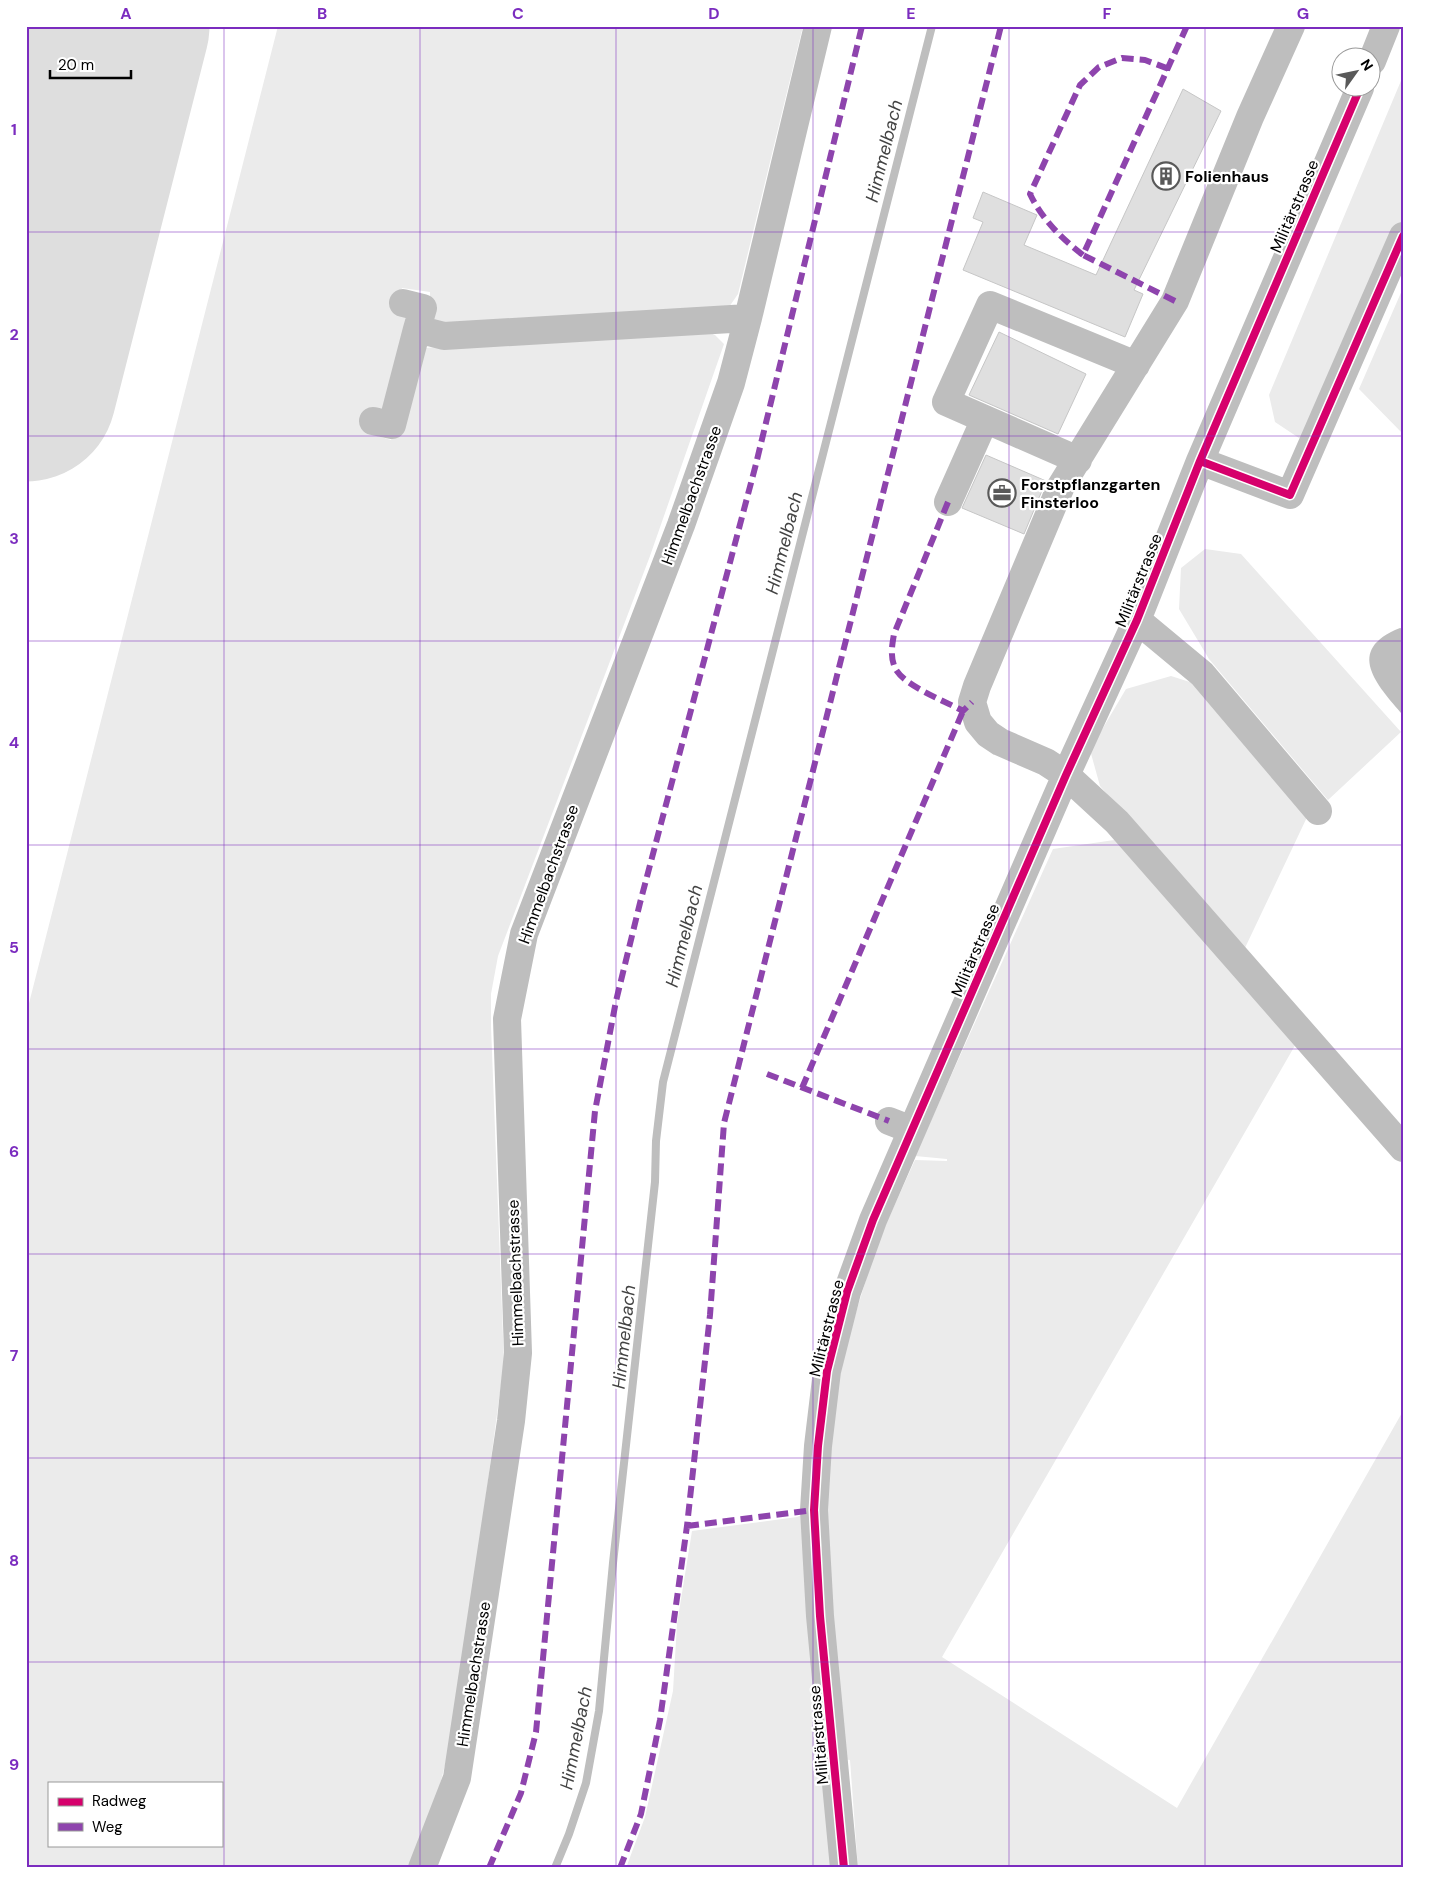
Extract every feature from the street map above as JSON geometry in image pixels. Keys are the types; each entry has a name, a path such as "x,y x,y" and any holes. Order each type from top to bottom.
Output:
{"street":[{"name":"Himmelbachstrasse","path":"422,1868 457,1778 511,1421 518,1353 508,1019 524,934 681,525 731,383 818,26"},
{"path":"1291,26 1250,117 1175,301 1062,486 977,686 972,702 978,722 988,734 1000,742 1046,762 1066,775 1117,822 1403,1148"},
{"path":"1377,48 1386,26"},
{"name":"Militärstrasse","path":"844,1868 819,1597 814,1510 818,1446 827,1372 848,1292 874,1220 901,1125 1137,620 1200,461 1356,98"},
{"path":"1200,461 1290,495 1403,236"},
{"path":"373,421 392,425 423,308 403,303"},
{"path":"1078,460 946,402 990,305 1136,365"},
{"path":"417,329 444,336 748,318"},
{"path":"948,502 985,419"},
{"path":"1137,620 1202,674 1318,811"}],"shaded area":[{"path":"278,26 803,26 738,294 727,310 435,323 430,313 430,292 402,288 394,311 412,317 388,408 375,408 364,432 391,440 424,348 697,328 715,335 724,344 650,556 498,956 491,994 491,1026 504,1363 454,1730 435,1804 411,1868 26,1868 26,1015"},
{"path":"1403,76 1403,248 1326,431 1299,438 1275,422 1269,395"},
{"path":"1403,288 1403,434 1359,389"},
{"path":"1205,549 1241,554 1401,732 1328,800 1209,659 1179,609 1181,568"},
{"path":"1400,628 1403,629 1403,715 1376,680 1369,657 1373,647 1383,637"},
{"path":"1171,676 1196,684 1309,813 1244,950 1100,786 1090,750 1126,689"},
{"path":"1121,839 1297,1042 942,1657 1177,1808 1403,1411 1403,1868 858,1868 850,1760 823,1757 831,1868 626,1868 645,1817 673,1691 677,1624 692,1531 797,1517 814,1510 838,1371 877,1244 915,1160 947,1161 947,1159 915,1156 1053,849"}],"building":[{"path":"1183,89 1221,111 1134,290 1143,294 1125,337 963,270 983,222 973,218 983,192 1037,215 1024,245 1096,275"},
{"path":"999,332 1086,374 1058,434 969,395"},
{"name":"Forstpflanzgarten Finsterloo","path":"986,455 1046,481 1024,534 962,508"}],"waterway":[{"name":"Himmelbach","path":"555,1868 569,1834 586,1783 599,1711 613,1563 655,1182 656,1141 663,1082 932,26"}],"runway":[{"path":"26,391 119,26"}],"marked path":[{"path":"489,1868 521,1793 536,1732 595,1111 616,1001 756,464 862,26"},
{"path":"620,1868 641,1814 660,1720 687,1526 710,1315 724,1123 1001,26"},
{"path":"1175,301 1083,255 1187,26"},
{"path":"1083,255 1053,228 1040,212 1030,194 1080,85 1099,67 1122,58 1145,60 1169,69"},
{"path":"948,502 894,634 892,659 900,675 916,687 963,711 972,702"},
{"path":"802,1088 963,711"},
{"path":"767,1074 889,1121"},
{"path":"687,1526 814,1510"}],"cycle path":[{"path":"844,1868 820,1616 814,1510 818,1446 827,1371 847,1292 873,1220 1066,775 1137,620 1200,461 1356,98"},
{"path":"1200,461 1290,495 1403,236"}],"place":[{"name":"Folienhaus","path":"1166,176"},
{"name":"Forstpflanzgarten Finsterloo","path":"1002,493"}]}
